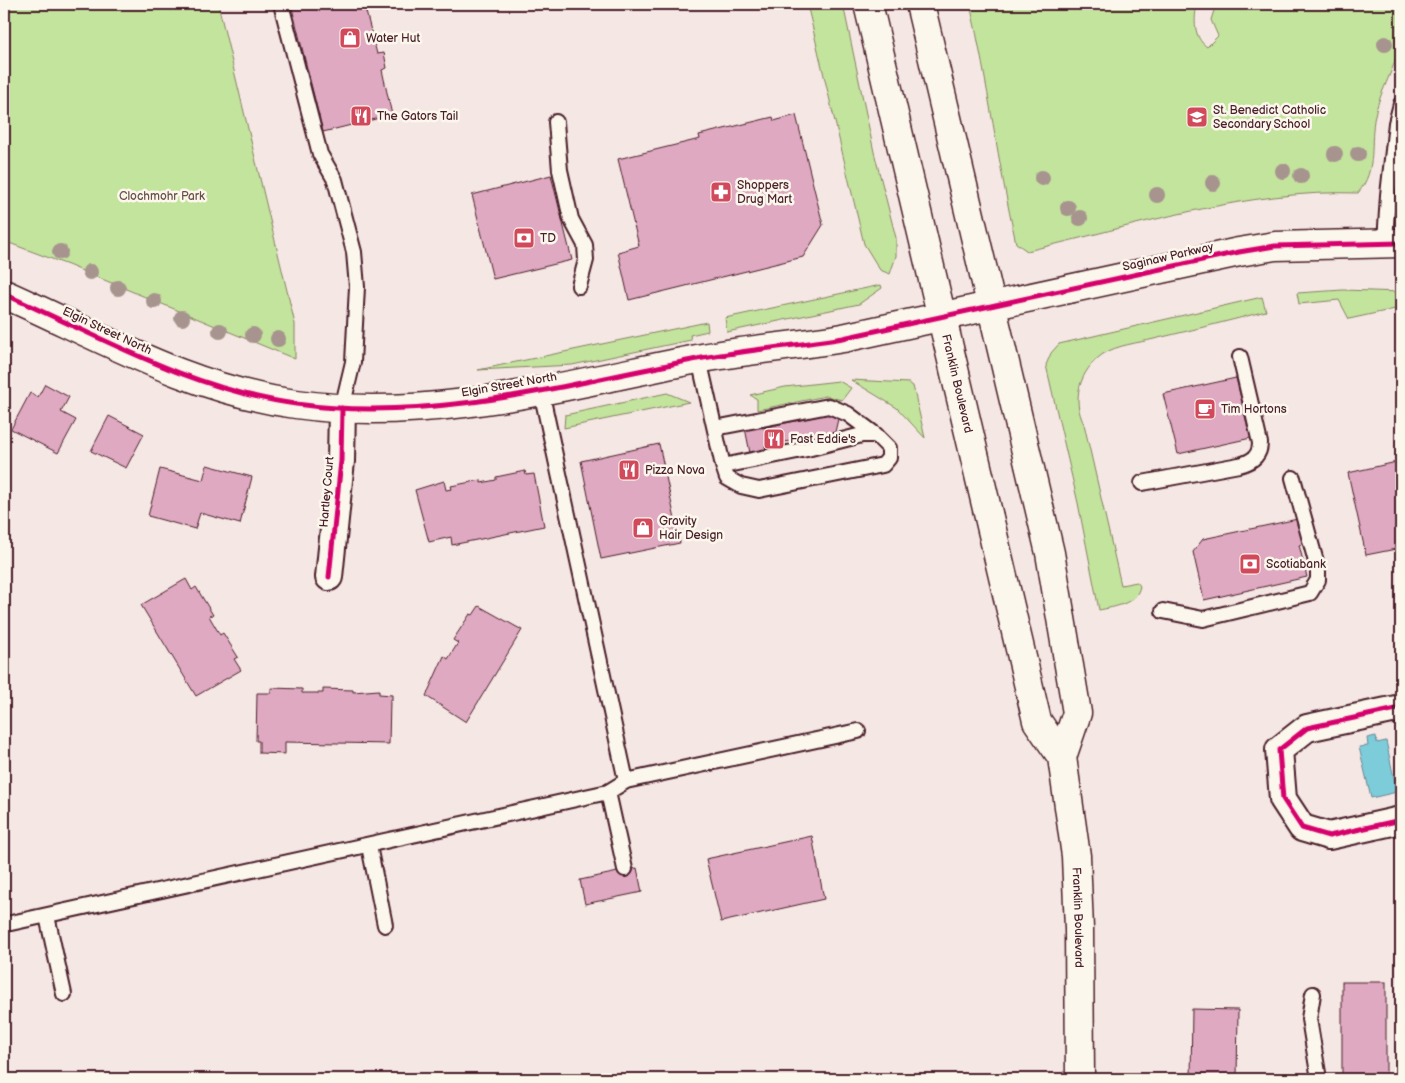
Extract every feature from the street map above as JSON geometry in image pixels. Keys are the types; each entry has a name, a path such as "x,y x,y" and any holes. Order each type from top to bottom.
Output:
{"main road":[{"name":"Franklin Boulevard","path":"868,4 943,316 1037,722 1062,757"},
{"name":"Franklin Boulevard","path":"920,4 1050,553 1077,713 1062,757 1076,856 1079,929 1080,1079"},
{"name":"Saginaw Parkway","path":"943,316 1239,252 1275,246 1393,243"},
{"name":"Elgin Street North","path":"4,294 141,358 212,385 296,404 342,408 434,408 541,391 699,359 843,338 943,316"}],"street":[{"name":"Hartley Court","path":"329,577 341,461 342,408"},
{"path":"1401,708 1307,728 1279,750 1283,799 1302,828 1329,836 1401,820"}],"lane":[{"path":"281,4 320,154 335,180 354,252 356,287 353,362 342,408"},
{"path":"1393,243 1388,194 1396,123 1401,104"},
{"path":"556,122 560,170 571,219 585,245 586,260 579,286"},
{"path":"1142,483 1238,465 1254,459 1260,450 1260,443 1240,356"},
{"path":"699,359 723,466 727,478 741,486 759,490 883,465 889,458 890,448 876,435 848,414 829,406 715,428"},
{"path":"541,391 626,781"},
{"path":"723,466 807,449 862,435 876,435"},
{"path":"1163,611 1203,619 1310,593 1318,580 1318,570 1293,478"},
{"path":"11,923 369,846 608,792 626,781 858,731"},
{"path":"608,792 625,869"},
{"path":"369,846 385,925"},
{"path":"47,916 64,994"},
{"path":"1313,994 1309,1019 1319,1079"}],"green space":[{"name":"Clochmohr Park","path":"4,4 218,4 295,324 295,359 68,265 4,241"},
{"path":"807,4 843,4 874,152 896,238 896,256 890,274 880,270 864,244"},
{"name":"St. Benedict Catholic Secondary School","path":"970,4 1197,4 1195,22 1197,33 1202,43 1207,47 1218,36 1211,20 1216,4 1399,4 1398,51 1377,108 1373,125 1372,156 1368,175 1358,193 1317,193 1233,203 1191,211 1027,251 1016,243"},
{"path":"881,285 882,288 859,304 727,332 725,318"},
{"path":"1343,290 1401,292 1401,331 1395,309 1349,319 1339,300 1299,304 1297,293"},
{"path":"1262,297 1266,311 1115,348 1103,354 1095,361 1083,377 1078,395 1078,405 1121,585 1137,582 1140,586 1138,592 1130,601 1099,610 1078,503 1046,365 1051,353 1059,344"},
{"path":"707,322 708,331 690,335 691,340 572,365 478,370"},
{"path":"851,380 909,383 913,386 925,438 897,408"},
{"path":"839,381 851,388 842,400 826,396 757,410 757,399 750,395 785,387"},
{"path":"667,393 689,402 564,428 565,415"}],"water":[{"path":"1376,736 1377,743 1386,741 1397,792 1371,798 1359,747 1368,746 1367,738"}],"building":[{"path":"291,4 364,4 377,54 384,53 387,68 382,70 392,115 323,132"},
{"name":"Shoppers Drug Mart","path":"796,115 823,225 803,257 629,300 618,252 639,246 618,159 700,139 699,135 773,117 774,121"},
{"name":"TD","path":"551,175 572,260 493,279 472,195"},
{"name":"Tim Hortons","path":"1236,378 1251,438 1178,454 1163,394"},
{"path":"45,384 69,397 61,412 76,420 58,453 11,429 30,393 38,397"},
{"name":"Fast Eddie's","path":"828,414 838,419 835,432 765,446 766,449 750,453 745,428 761,425 762,428"},
{"path":"109,416 144,434 126,468 91,451"},
{"path":"659,444 680,543 601,559 581,461"},
{"path":"1401,461 1401,548 1366,555 1348,473"},
{"path":"207,465 252,477 240,524 200,513 195,529 148,516 160,469 203,480"},
{"path":"525,471 526,475 534,474 544,526 452,545 451,537 429,542 415,490 444,481 446,490 452,489 451,486 481,480 481,483 496,480 496,477"},
{"name":"Scotiabank","path":"1312,516 1318,541 1299,545 1307,577 1204,600 1193,552 1203,539"},
{"path":"186,579 192,590 196,587 213,615 209,616 220,635 223,633 238,657 234,659 241,670 196,696 141,605"},
{"path":"479,606 522,630 466,722 426,696 444,656 448,659 458,643 453,640 470,614 473,615"},
{"path":"271,688 302,689 302,693 323,693 323,689 353,690 353,692 379,690 379,694 392,695 392,700 390,700 389,744 285,742 285,754 259,753 259,741 256,741 257,693 271,693"},
{"path":"812,836 824,899 721,922 706,859"},
{"path":"637,868 642,892 585,904 580,880"},
{"path":"1342,982 1386,982 1386,1079 1342,1079"},
{"path":"1192,1009 1238,1010 1237,1079 1191,1079"}],"cycle path":[{"path":"4,294 146,360 219,387 257,397 296,404 347,409 397,409 498,398 548,390 697,359 843,338 1239,252 1275,246 1401,243"},
{"path":"329,577 341,461 342,408"},
{"path":"1401,708 1307,728 1279,750 1283,799 1302,828 1329,836 1401,820"}],"place":[{"name":"Water Hut","path":"350,38"},
{"name":"The Gators Tail","path":"361,116"},
{"name":"St. Benedict Catholic Secondary School","path":"1197,117"},
{"name":"Shoppers Drug Mart","path":"721,192"},
{"name":"TD","path":"524,238"},
{"name":"Tim Hortons","path":"1205,409"},
{"name":"Fast Eddie's","path":"774,439"},
{"name":"Pizza Nova","path":"629,470"},
{"name":"Gravity Hair Design","path":"643,528"},
{"name":"Scotiabank","path":"1250,564"}]}
